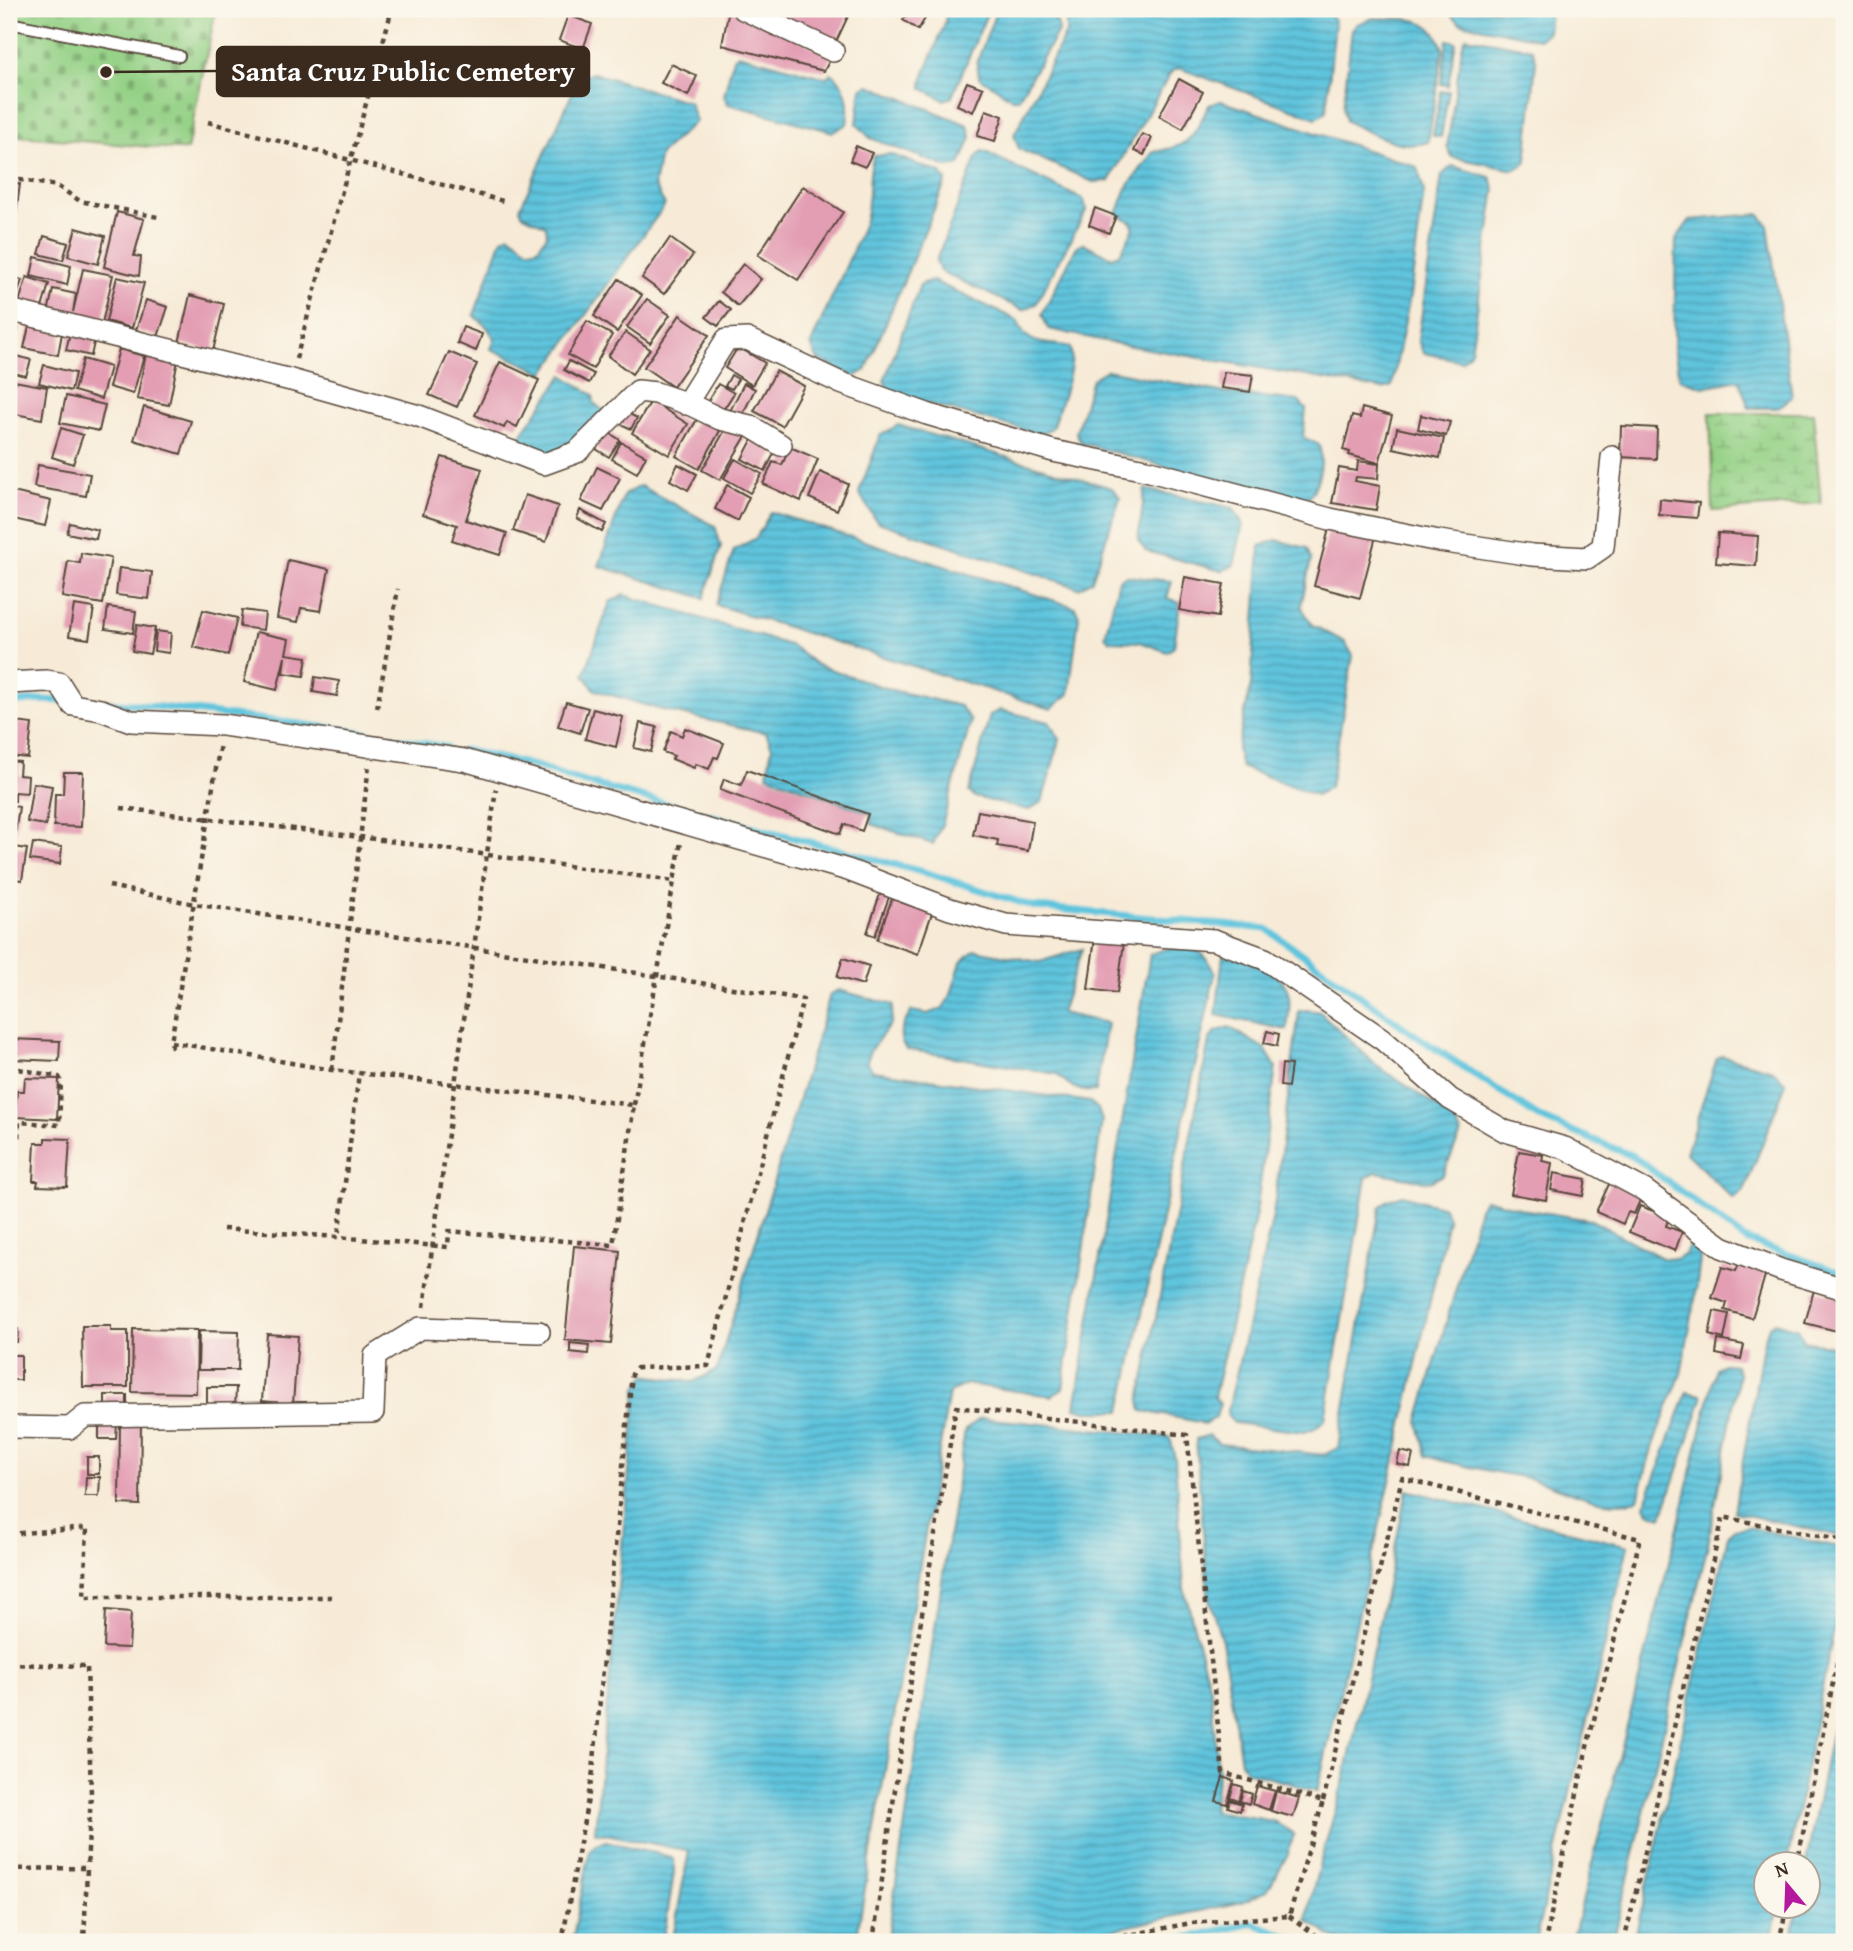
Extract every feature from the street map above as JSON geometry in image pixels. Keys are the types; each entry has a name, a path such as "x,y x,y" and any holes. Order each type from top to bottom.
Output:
{"street":[{"path":"743,9 832,51"},
{"path":"9,310 291,380 419,416 544,464 578,452 638,391 656,393 720,419 750,426 781,445"},
{"path":"687,404 726,340 747,339 841,383 927,414 1053,451 1146,470 1236,496 1343,522 1532,555 1587,558 1603,547 1612,457"},
{"path":"9,683 59,683 73,705 101,710 131,721 223,725 464,760 848,870 950,909 1006,925 1214,940 1265,959 1382,1039 1450,1099 1505,1131 1565,1148 1644,1190 1722,1247 1781,1270 1844,1289"},
{"path":"9,1427 70,1428 85,1416 373,1412 375,1356 421,1328 539,1332"}],"lane":[{"path":"9,23 179,56"}],"path":[{"path":"291,380 392,9"},
{"path":"208,122 503,201"},
{"path":"9,178 57,187 80,201 159,217"},
{"path":"377,708 398,589"},
{"path":"223,725 172,1045 332,1070 634,1105"},
{"path":"332,1070 372,747"},
{"path":"421,1328 499,770"},
{"path":"121,808 360,837 674,881"},
{"path":"223,1229 447,1247 449,1231 613,1245 634,1105 684,824"},
{"path":"109,886 194,904 803,999 708,1366 637,1368 632,1374 593,1771 562,1942"},
{"path":"9,1067 59,1077 61,1081 59,1125 19,1122 18,1139 9,1138"},
{"path":"338,1237 359,1073"},
{"path":"873,1942 956,1407 1187,1435 1223,1773 1323,1801"},
{"path":"1289,1916 1323,1801 1402,1478 1640,1539 1587,1747 1545,1942"},
{"path":"1624,1942 1723,1517 1844,1541"},
{"path":"9,1534 87,1528 84,1597 333,1597"},
{"path":"1800,1850 1844,1627"},
{"path":"9,1664 87,1666 92,1794 84,1942"},
{"path":"9,1869 87,1868"},
{"path":"1092,1942 1191,1923 1289,1916 1326,1942"},
{"path":"1779,1942 1784,1920"},
{"path":"194,1942 296,1942"}],"green space":[{"path":"9,9 216,9 187,150 9,135"},
{"path":"1710,413 1813,413 1821,503 1713,511"}],"water":[{"path":"941,9 989,9 952,97 944,100 922,88 923,78 945,23 946,18"},
{"path":"997,9 1046,9 1056,19 1059,30 1018,99 1013,99 979,77 977,62"},
{"path":"1055,9 1327,10 1335,22 1326,112 1316,118 1179,68 1171,72 1109,181 1093,182 1019,149 1014,135 1066,33 1066,20"},
{"path":"1449,9 1550,9 1548,32 1539,39 1460,23"},
{"path":"1373,18 1415,20 1424,23 1438,37 1443,49 1428,142 1397,142 1346,121 1343,108 1352,29 1357,24"},
{"path":"1466,37 1532,49 1536,61 1526,163 1514,170 1452,157 1447,147 1462,47"},
{"path":"1447,40 1456,42 1448,86 1441,84"},
{"path":"738,54 826,78 831,73 844,89 848,110 847,124 833,132 728,104 724,96 733,58"},
{"path":"593,73 689,102 696,121 660,154 654,185 665,205 544,373 491,349 495,339 474,315 502,239 509,235 530,250 538,248 547,235 546,226 522,214 520,208 579,78"},
{"path":"869,85 968,125 971,137 960,165 947,167 870,138 857,124 861,89"},
{"path":"1441,91 1449,91 1441,137 1433,136"},
{"path":"1221,101 1417,167 1424,191 1410,296 1392,386 1383,389 1119,344 1048,329 1042,314 1077,246 1083,243 1111,257 1120,254 1134,228 1131,222 1117,214 1127,188 1153,152 1176,147 1189,139 1209,105"},
{"path":"983,151 1082,199 1087,209 1036,304 1023,310 940,271 936,261 976,158"},
{"path":"890,154 941,173 946,181 866,370 854,377 817,359 811,344 865,220 870,169 874,156"},
{"path":"1452,166 1490,177 1495,189 1471,351 1462,361 1423,353 1418,340 1442,175"},
{"path":"1759,214 1768,225 1792,397 1777,408 1749,408 1739,380 1703,387 1680,379 1674,350 1676,239 1690,220"},
{"path":"931,280 1017,320 1021,329 1032,340 1070,347 1069,376 1052,428 1040,434 890,393 884,381 920,285"},
{"path":"1107,370 1220,392 1298,401 1306,409 1303,437 1319,445 1321,452 1318,477 1308,499 1303,505 1081,443 1076,433 1092,379"},
{"path":"563,375 593,395 594,403 605,412 569,446 546,454 519,438"},
{"path":"898,425 1112,488 1120,498 1092,580 1079,588 877,522 859,493 880,436"},
{"path":"640,486 715,526 721,546 704,598 599,566 624,495"},
{"path":"1145,489 1233,508 1243,524 1234,565 1222,571 1146,551 1138,540"},
{"path":"771,512 1075,607 1079,616 1069,694 1051,709 716,605 734,550 756,538"},
{"path":"1276,540 1307,548 1311,560 1301,606 1312,625 1345,642 1353,656 1330,787 1316,795 1241,767 1237,749 1251,685 1260,546"},
{"path":"1125,576 1172,581 1167,598 1180,603 1174,647 1167,652 1140,642 1110,641 1105,636 1119,580"},
{"path":"624,595 792,646 815,664 888,689 960,706 971,721 943,822 933,844 871,824 871,814 767,775 772,747 766,733 658,709 595,690 584,675 610,602"},
{"path":"1000,710 1049,722 1060,739 1042,802 1028,810 975,797 969,792 990,715"},
{"path":"1172,947 1194,949 1204,955 1215,974 1121,1411 1087,1411 1075,1408 1150,954"},
{"path":"1082,949 1061,1013 1107,1023 1096,1091 1075,1088 1057,1074 906,1049 903,1044 902,1030 912,1011 927,1014 942,1009 950,997 961,962 975,950 1039,962"},
{"path":"1232,953 1268,970 1285,985 1289,1001 1287,1030 1216,1015 1223,955"},
{"path":"838,990 893,1005 891,1023 870,1051 867,1062 873,1071 1090,1102 1098,1109 1102,1121 1063,1389 1052,1396 966,1384 949,1393 857,1936 850,1942 672,1942 689,1851 595,1832 637,1387 645,1375 693,1382 717,1370 830,995"},
{"path":"1299,1011 1320,1012 1376,1065 1452,1117 1461,1133 1443,1175 1430,1182 1376,1172 1366,1178 1325,1419 1315,1428 1304,1432 1234,1423 1227,1414 1273,1216"},
{"path":"1229,1027 1265,1049 1276,1067 1256,1214 1214,1397 1220,1404 1216,1417 1204,1425 1142,1411 1140,1400 1209,1041 1215,1032"},
{"path":"1722,1056 1773,1070 1786,1083 1744,1191 1733,1199 1686,1153 1717,1058"},
{"path":"1402,1195 1444,1207 1448,1219 1398,1447 1317,1791 1246,1771 1241,1762 1222,1641 1208,1595 1196,1439 1209,1435 1219,1444 1324,1455 1338,1448 1380,1207 1388,1200"},
{"path":"1485,1199 1527,1210 1591,1220 1662,1258 1676,1259 1685,1254 1691,1243 1701,1251 1681,1374 1653,1445 1638,1499 1611,1503 1541,1481 1427,1456 1418,1421 1479,1208"},
{"path":"1775,1322 1798,1329 1804,1341 1844,1348 1844,1537 1734,1512 1763,1345 1769,1326"},
{"path":"1724,1364 1735,1365 1739,1374 1708,1544 1613,1942 1572,1942 1716,1368"},
{"path":"1687,1392 1701,1395 1702,1399 1662,1517 1648,1512 1645,1505"},
{"path":"981,1418 1170,1437 1175,1459 1184,1588 1211,1693 1218,1770 1213,1811 1273,1821 1294,1834 1288,1854 1267,1891 1242,1902 1055,1942 887,1942 965,1430"},
{"path":"1407,1490 1628,1546 1535,1942 1341,1942 1307,1921 1354,1736"},
{"path":"1748,1527 1838,1547 1844,1554 1844,1580 1790,1850 1752,1850 1752,1920 1775,1920 1771,1942 1634,1942 1728,1536 1734,1529"},
{"path":"1844,1668 1844,1942 1790,1942 1795,1920 1822,1920 1822,1850 1809,1850"},
{"path":"606,1841 671,1857 674,1861 663,1942 572,1942 590,1850"}],"building":[{"path":"729,9 832,56 824,71 722,45"},
{"path":"770,9 851,10 835,44 768,13"},
{"path":"910,9 926,17 918,30 903,20"},
{"path":"568,15 592,24 583,49 559,40"},
{"path":"671,64 697,76 688,96 661,83"},
{"path":"1179,79 1203,92 1183,129 1159,116"},
{"path":"967,82 983,88 973,112 957,105"},
{"path":"986,110 1003,116 995,141 977,136"},
{"path":"1142,134 1152,138 1144,155 1134,151"},
{"path":"856,146 872,153 865,167 850,161"},
{"path":"9,183 20,184 15,222 9,221"},
{"path":"803,186 843,212 798,280 758,255"},
{"path":"1095,208 1116,216 1109,233 1089,225"},
{"path":"117,212 144,219 134,256 141,257 139,276 104,267"},
{"path":"76,228 105,236 98,264 68,256"},
{"path":"44,236 68,243 63,260 39,254"},
{"path":"670,238 693,255 664,294 642,278"},
{"path":"35,257 71,266 67,285 31,276"},
{"path":"743,264 761,279 738,306 721,292"},
{"path":"83,269 113,275 102,323 48,313 53,289 76,294 73,312"},
{"path":"9,275 22,280 14,304 9,303"},
{"path":"27,277 49,284 42,308 19,302"},
{"path":"117,277 144,283 132,328 106,321"},
{"path":"619,279 642,295 617,332 594,316"},
{"path":"190,295 224,304 213,351 179,343"},
{"path":"647,299 670,315 650,343 627,327"},
{"path":"146,300 168,307 158,337 136,330"},
{"path":"719,301 731,310 718,326 706,317"},
{"path":"680,315 709,335 673,387 644,367"},
{"path":"587,321 612,335 593,369 568,355"},
{"path":"30,322 63,328 58,355 24,348"},
{"path":"9,327 18,328 16,342 9,341"},
{"path":"463,327 482,334 476,351 457,343"},
{"path":"626,332 650,349 632,374 608,356"},
{"path":"70,333 95,338 91,356 66,350"},
{"path":"738,347 765,363 752,385 725,368"},
{"path":"119,349 144,356 133,394 109,387"},
{"path":"147,349 179,355 169,405 137,399"},
{"path":"449,352 477,364 457,407 429,395"},
{"path":"10,354 31,360 26,376 9,372"},
{"path":"83,359 110,367 101,399 74,391"},
{"path":"569,361 594,374 589,383 564,370"},
{"path":"500,362 539,380 517,427 507,422 504,428 475,415"},
{"path":"44,365 75,373 71,391 39,383"},
{"path":"776,371 804,386 782,426 754,411"},
{"path":"1224,372 1253,375 1250,392 1221,388"},
{"path":"731,375 738,379 732,389 725,386"},
{"path":"9,380 47,387 42,419 9,413"},
{"path":"744,383 755,389 741,418 729,413"},
{"path":"718,384 734,393 720,415 705,406"},
{"path":"66,396 105,405 99,431 60,423"},
{"path":"651,401 688,424 669,455 632,433"},
{"path":"144,407 191,421 181,454 134,440"},
{"path":"1362,408 1392,416 1379,463 1349,455 1350,452 1343,450 1352,416 1360,418"},
{"path":"626,412 637,418 631,429 619,423"},
{"path":"700,414 722,427 699,469 676,456"},
{"path":"1421,415 1450,422 1446,436 1418,429"},
{"path":"728,425 746,436 720,480 702,470"},
{"path":"1621,426 1657,428 1656,459 1620,457"},
{"path":"61,428 83,435 73,464 52,457"},
{"path":"1397,428 1444,438 1440,458 1393,448"},
{"path":"607,431 620,440 609,457 596,449"},
{"path":"753,438 776,450 765,471 742,459"},
{"path":"621,442 646,456 637,473 612,459"},
{"path":"790,447 818,459 801,501 763,484 773,462 782,465"},
{"path":"442,457 482,469 466,520 507,533 500,555 452,540 457,525 423,514"},
{"path":"735,459 762,474 750,493 724,478"},
{"path":"1358,461 1379,464 1378,479 1356,477 1355,481 1380,486 1376,510 1332,503 1339,468 1357,471"},
{"path":"678,464 697,474 688,490 670,480"},
{"path":"38,465 90,474 86,496 34,487"},
{"path":"597,467 620,478 603,511 581,501"},
{"path":"820,472 848,484 837,510 809,498"},
{"path":"727,485 749,497 738,521 715,509"},
{"path":"9,491 51,501 45,526 9,518"},
{"path":"525,495 558,506 546,542 513,531"},
{"path":"1660,499 1699,503 1697,518 1659,515"},
{"path":"580,510 606,524 602,532 577,518"},
{"path":"70,523 98,530 96,539 67,533"},
{"path":"1330,525 1376,536 1360,598 1314,586"},
{"path":"1718,533 1758,536 1756,566 1716,563"},
{"path":"81,553 111,558 103,604 62,597 68,561 80,563"},
{"path":"288,560 329,569 321,611 301,608 298,622 277,618"},
{"path":"119,568 152,572 149,599 116,595"},
{"path":"1185,577 1224,584 1218,617 1179,610"},
{"path":"74,605 94,608 89,639 69,636"},
{"path":"108,607 136,611 133,633 105,629"},
{"path":"203,610 237,618 228,655 193,647"},
{"path":"242,610 265,613 263,630 240,627"},
{"path":"137,625 155,628 150,654 132,651"},
{"path":"156,631 171,633 169,653 154,651"},
{"path":"256,632 289,639 286,654 307,657 304,676 283,673 285,657 277,690 244,682"},
{"path":"315,677 339,681 337,696 313,692"},
{"path":"566,702 588,708 580,733 558,726"},
{"path":"593,709 623,717 616,747 585,739"},
{"path":"9,721 32,724 28,758 9,756"},
{"path":"640,723 657,727 651,752 634,748"},
{"path":"685,728 724,743 718,758 714,757 709,769 696,764 694,768 663,752 671,731 682,736"},
{"path":"9,761 20,762 19,775 28,776 27,793 15,792 15,801 9,801"},
{"path":"747,770 868,814 862,831 844,824 840,834 720,790 724,779 741,785"},
{"path":"64,772 83,772 81,827 54,826 55,794 63,794"},
{"path":"33,783 52,786 46,825 27,822"},
{"path":"9,805 19,807 15,834 9,834"},
{"path":"978,811 1033,821 1028,851 997,846 998,840 973,835"},
{"path":"33,843 62,847 60,864 30,860"},
{"path":"9,846 27,849 22,880 9,878"},
{"path":"880,894 889,897 875,936 867,933"},
{"path":"892,899 932,913 918,954 877,940"},
{"path":"1095,938 1124,942 1117,993 1088,989"},
{"path":"843,958 869,966 863,985 837,977"},
{"path":"1267,1031 1279,1034 1277,1046 1264,1043"},
{"path":"11,1039 60,1041 59,1061 11,1059"},
{"path":"1282,1064 1291,1065 1288,1087 1280,1086"},
{"path":"25,1078 59,1079 57,1119 15,1117 17,1091 24,1091"},
{"path":"45,1138 70,1139 67,1187 37,1186 38,1181 33,1181 35,1143 45,1143"},
{"path":"1519,1151 1543,1155 1542,1161 1552,1163 1546,1200 1511,1194"},
{"path":"1554,1173 1586,1179 1583,1196 1551,1190"},
{"path":"1610,1182 1642,1196 1634,1214 1628,1212 1623,1224 1596,1212"},
{"path":"1640,1206 1669,1217 1666,1226 1682,1232 1675,1251 1629,1232"},
{"path":"574,1246 620,1251 611,1344 565,1340"},
{"path":"1739,1264 1766,1273 1752,1318 1725,1310 1727,1303 1712,1298 1722,1267 1736,1271"},
{"path":"1814,1290 1844,1298 1841,1332 1805,1323"},
{"path":"1714,1311 1729,1314 1724,1339 1709,1335"},
{"path":"82,1326 111,1326 111,1331 128,1331 128,1387 83,1387"},
{"path":"9,1329 18,1329 17,1342 9,1342"},
{"path":"133,1329 197,1330 196,1393 132,1392"},
{"path":"199,1331 239,1332 238,1370 198,1370"},
{"path":"267,1334 298,1336 293,1404 262,1401"},
{"path":"1718,1340 1744,1345 1741,1359 1716,1354"},
{"path":"570,1343 589,1345 588,1354 570,1352"},
{"path":"9,1355 21,1355 21,1380 9,1380"},
{"path":"207,1387 236,1387 235,1410 207,1410"},
{"path":"105,1395 127,1395 127,1410 105,1410"},
{"path":"120,1419 141,1419 140,1505 119,1504"},
{"path":"99,1423 117,1424 116,1439 99,1439"},
{"path":"1400,1451 1413,1454 1410,1467 1397,1464"},
{"path":"87,1457 99,1457 99,1474 87,1474"},
{"path":"86,1477 100,1477 99,1496 85,1496"},
{"path":"106,1610 131,1612 129,1648 104,1647"},
{"path":"1223,1777 1234,1781 1227,1804 1216,1801"},
{"path":"1234,1784 1243,1787 1239,1801 1230,1798"},
{"path":"1257,1786 1275,1791 1269,1810 1252,1804"},
{"path":"1243,1791 1252,1794 1249,1804 1240,1801"},
{"path":"1276,1791 1299,1798 1293,1817 1271,1811"},
{"path":"1230,1800 1242,1804 1240,1811 1228,1807"}],"waterway":[{"path":"9,703 67,701"},
{"path":"104,703 135,704 340,729 446,747"},
{"path":"464,750 539,767 573,779 930,874 1035,907 1267,929 1409,1031 1540,1118 1633,1156 1746,1240 1844,1274"},
{"path":"1169,1942 1253,1923 1295,1942"}],"place":[{"name":"Santa Cruz Public Cemetery","path":"106,72"}]}
